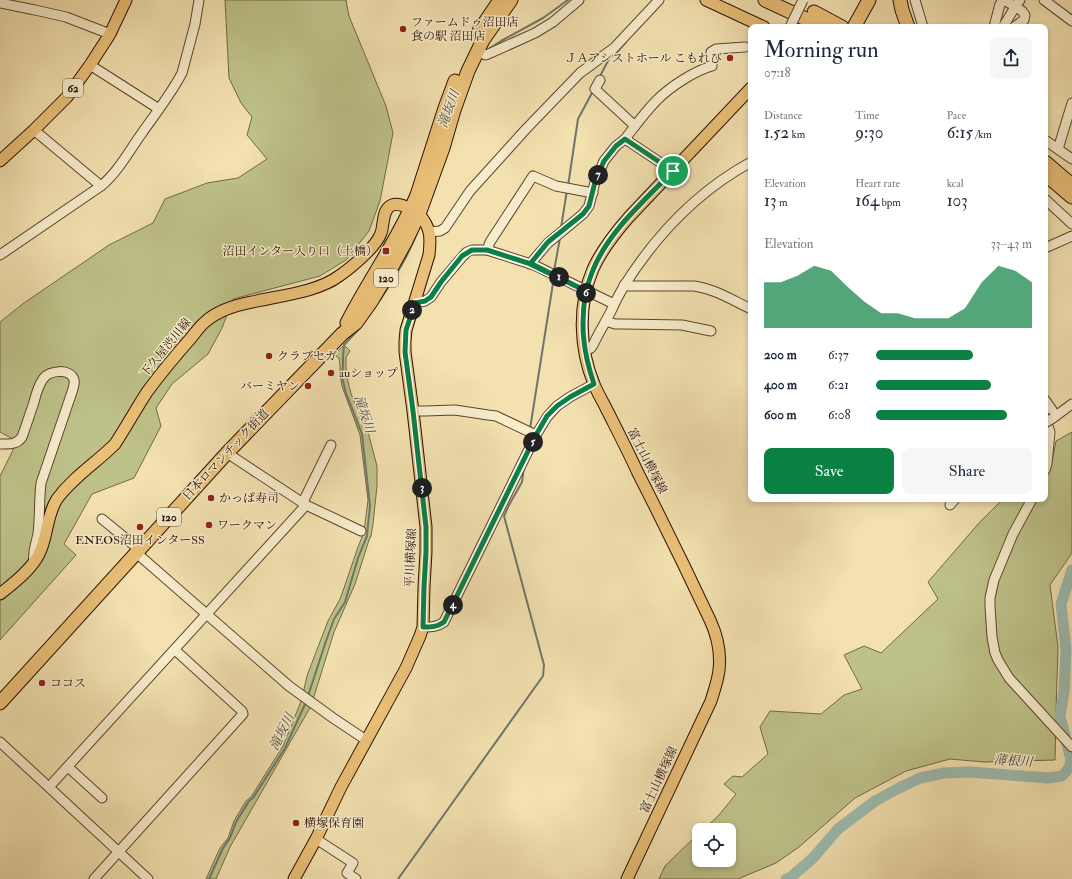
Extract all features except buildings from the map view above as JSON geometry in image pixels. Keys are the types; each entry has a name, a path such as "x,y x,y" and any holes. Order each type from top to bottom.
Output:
{"highway":[{"name":"日本ロマンチック街道","path":"415,211 417,195 445,108 460,68 476,36 500,0"},
{"name":"日本ロマンチック街道","path":"0,703 227,453 342,334 356,322 371,302 389,272 443,148 456,103 468,71 487,34 511,0"},
{"path":"759,0 808,24"},
{"path":"765,0 817,24"},
{"path":"787,0 836,24"},
{"path":"853,23 861,0"},
{"path":"853,23 869,0"},
{"path":"900,0 907,24"},
{"path":"1048,165 1072,185"},
{"path":"1048,177 1072,197"},
{"path":"1048,184 1072,202"}],"main road":[{"name":"62","path":"0,161 34,130 67,96 90,65 110,34 126,0"},
{"path":"706,0 758,24"},
{"name":"富士山横塚線","path":"627,879 711,701 720,660 716,634 710,620 594,384 585,351 582,322 586,291 593,269 612,237 629,217 748,91"},
{"name":"下久屋渋川線","path":"0,594 17,580 34,562 39,554 50,513 56,501 67,486 115,444 165,368 205,322 214,315 231,307 303,291 329,283 338,278 347,270 370,249 377,240 381,233 387,208 391,205 400,204 415,211"},
{"name":"平川横塚線","path":"294,879 316,839 341,787 406,668 423,627 426,527 405,352 405,341 406,330 429,255 431,243 426,222 415,211"}],"street":[{"path":"0,255 101,186 112,176 182,74 200,0"},
{"path":"477,52 486,55 535,33 553,22 579,0"},
{"path":"429,232 440,231 445,228 470,191 526,129 580,73 614,48 658,0"},
{"path":"791,24 803,0"},
{"path":"915,0 922,24"},
{"path":"1044,0 1072,22"},
{"path":"995,24 1002,2 1006,1 1018,3 1024,13 1025,18 1018,24"},
{"path":"0,3 66,17 110,34"},
{"path":"1005,24 1018,3"},
{"path":"530,264 548,242 583,214 589,206 595,182 604,161 616,146 625,139 656,101 666,92 702,69 712,66 711,52 716,49 745,47"},
{"path":"90,65 159,109"},
{"path":"600,80 595,89 636,126"},
{"path":"1058,149 1072,103"},
{"path":"34,130 101,186"},
{"path":"625,139 673,171"},
{"path":"1048,142 1072,159"},
{"path":"585,351 593,345 624,285 652,246 675,220 707,191 748,164"},
{"path":"487,250 490,242 533,176 556,186 593,194"},
{"path":"1048,202 1072,224"},
{"path":"1048,247 1072,236"},
{"path":"415,303 425,301 431,297 441,282 467,252 472,250 487,250 530,264 614,304"},
{"path":"624,285 702,287 719,293 748,308"},
{"path":"606,321 615,324 682,325 711,331"},
{"path":"0,444 15,443 22,438 43,378 48,374 55,372 67,373 74,378 75,383 41,483 38,533 33,554 34,562"},
{"path":"423,627 434,627 444,622 536,435 547,416 557,406 570,397 594,384"},
{"path":"1048,404 1052,410 1049,419 1050,432 1048,453"},
{"path":"1049,419 1072,404"},
{"path":"413,411 455,410 496,416 536,435"},
{"path":"49,787 175,650 305,504 331,445"},
{"path":"227,453 305,504 361,531"},
{"path":"1030,502 1013,534 994,580 990,598 992,637 995,653 1005,672 1072,747"},
{"path":"102,519 135,546 140,556 289,686 366,740"},
{"path":"94,879 243,714 242,711 175,650"},
{"path":"0,742 148,879"},
{"path":"68,767 102,798"},
{"path":"316,839 353,862 347,873 356,879"}],"green space":[{"path":"225,0 346,0 349,16 386,106 393,133 380,201 369,231 346,260 320,276 233,299 222,328 208,354 172,384 156,408 161,426 134,478 92,494 64,544 76,555 0,640 0,476 13,450 11,438 0,432 0,322 24,303 109,245 153,223 165,199 207,183 238,178 267,159 247,135 252,117 241,103 229,78"},
{"path":"344,345 350,351 346,357 346,373 351,394 356,405 363,413 377,466 377,486 371,536 355,584 334,632 311,706 230,847 216,879 206,879 220,848 228,838 234,821 283,746 304,694 307,676 316,652 328,621 340,599 364,532 368,500 360,435 342,386 339,358 334,355"},
{"path":"1072,432 1072,553 1050,585 1058,647 1055,760 984,762 950,759 906,771 855,798 799,847 776,863 738,879 659,879 665,866 692,840 692,867 736,867 736,823 710,823 736,794 724,784 733,776 742,777 768,754 760,727 770,711 821,714 844,695 862,689 844,655 864,646 881,653 938,599 928,582 979,523 1000,502 1048,502 1048,457 1053,457 1056,441"}],"waterway":[{"name":"滝坂川","path":"490,48 543,18 568,0"},
{"path":"599,78 610,57 626,42"},
{"path":"568,186 578,119 593,91"},
{"path":"561,228 567,190"},
{"name":"滝坂川","path":"380,300 405,259 417,233"},
{"path":"554,271 560,238"},
{"path":"530,429 554,277"},
{"name":"滝坂川","path":"308,696 334,619 345,602 358,558 367,536 370,506 362,434 346,393 342,377 344,345 358,330"},
{"path":"398,879 543,676 544,665 504,516 522,482 524,467"},
{"name":"薄根川","path":"786,879 791,877 813,858 838,829 875,801 920,778 944,773 971,772 1048,778 1062,776 1069,768 1071,760 1060,716 1064,692 1066,650 1061,604 1072,570"},
{"name":"滝坂川","path":"209,879 223,848 230,838 236,822 285,748 306,702"}],"place":[{"name":"ファームドゥ沼田店 食の駅 沼田店","path":"403,29"},
{"name":"ＪＡアシストホール こもれび","path":"730,58"},
{"name":"沼田インター入り口（土橋）","path":"386,251"},
{"name":"クラブセガ","path":"269,356"},
{"name":"auショップ","path":"331,373"},
{"name":"バーミヤン","path":"308,386"},
{"name":"かっぱ寿司","path":"211,498"},
{"name":"ワークマン","path":"209,525"},
{"name":"ENEOS沼田インターSS","path":"140,527"},
{"name":"ココス","path":"42,683"},
{"name":"横塚保育園","path":"296,823"}],"route":[{"path":"673,171 612,237 593,269 586,291 534,265 530,264 512,257 487,250 472,250 462,256 431,297 425,301 415,303 406,330 405,352 426,527 423,627 434,627 440,625 448,616 536,435 547,416 557,406 570,397 594,384 585,351 582,331 586,291 530,264 548,242 583,214 589,206 595,182 604,161 616,146 625,139 673,171"}]}
